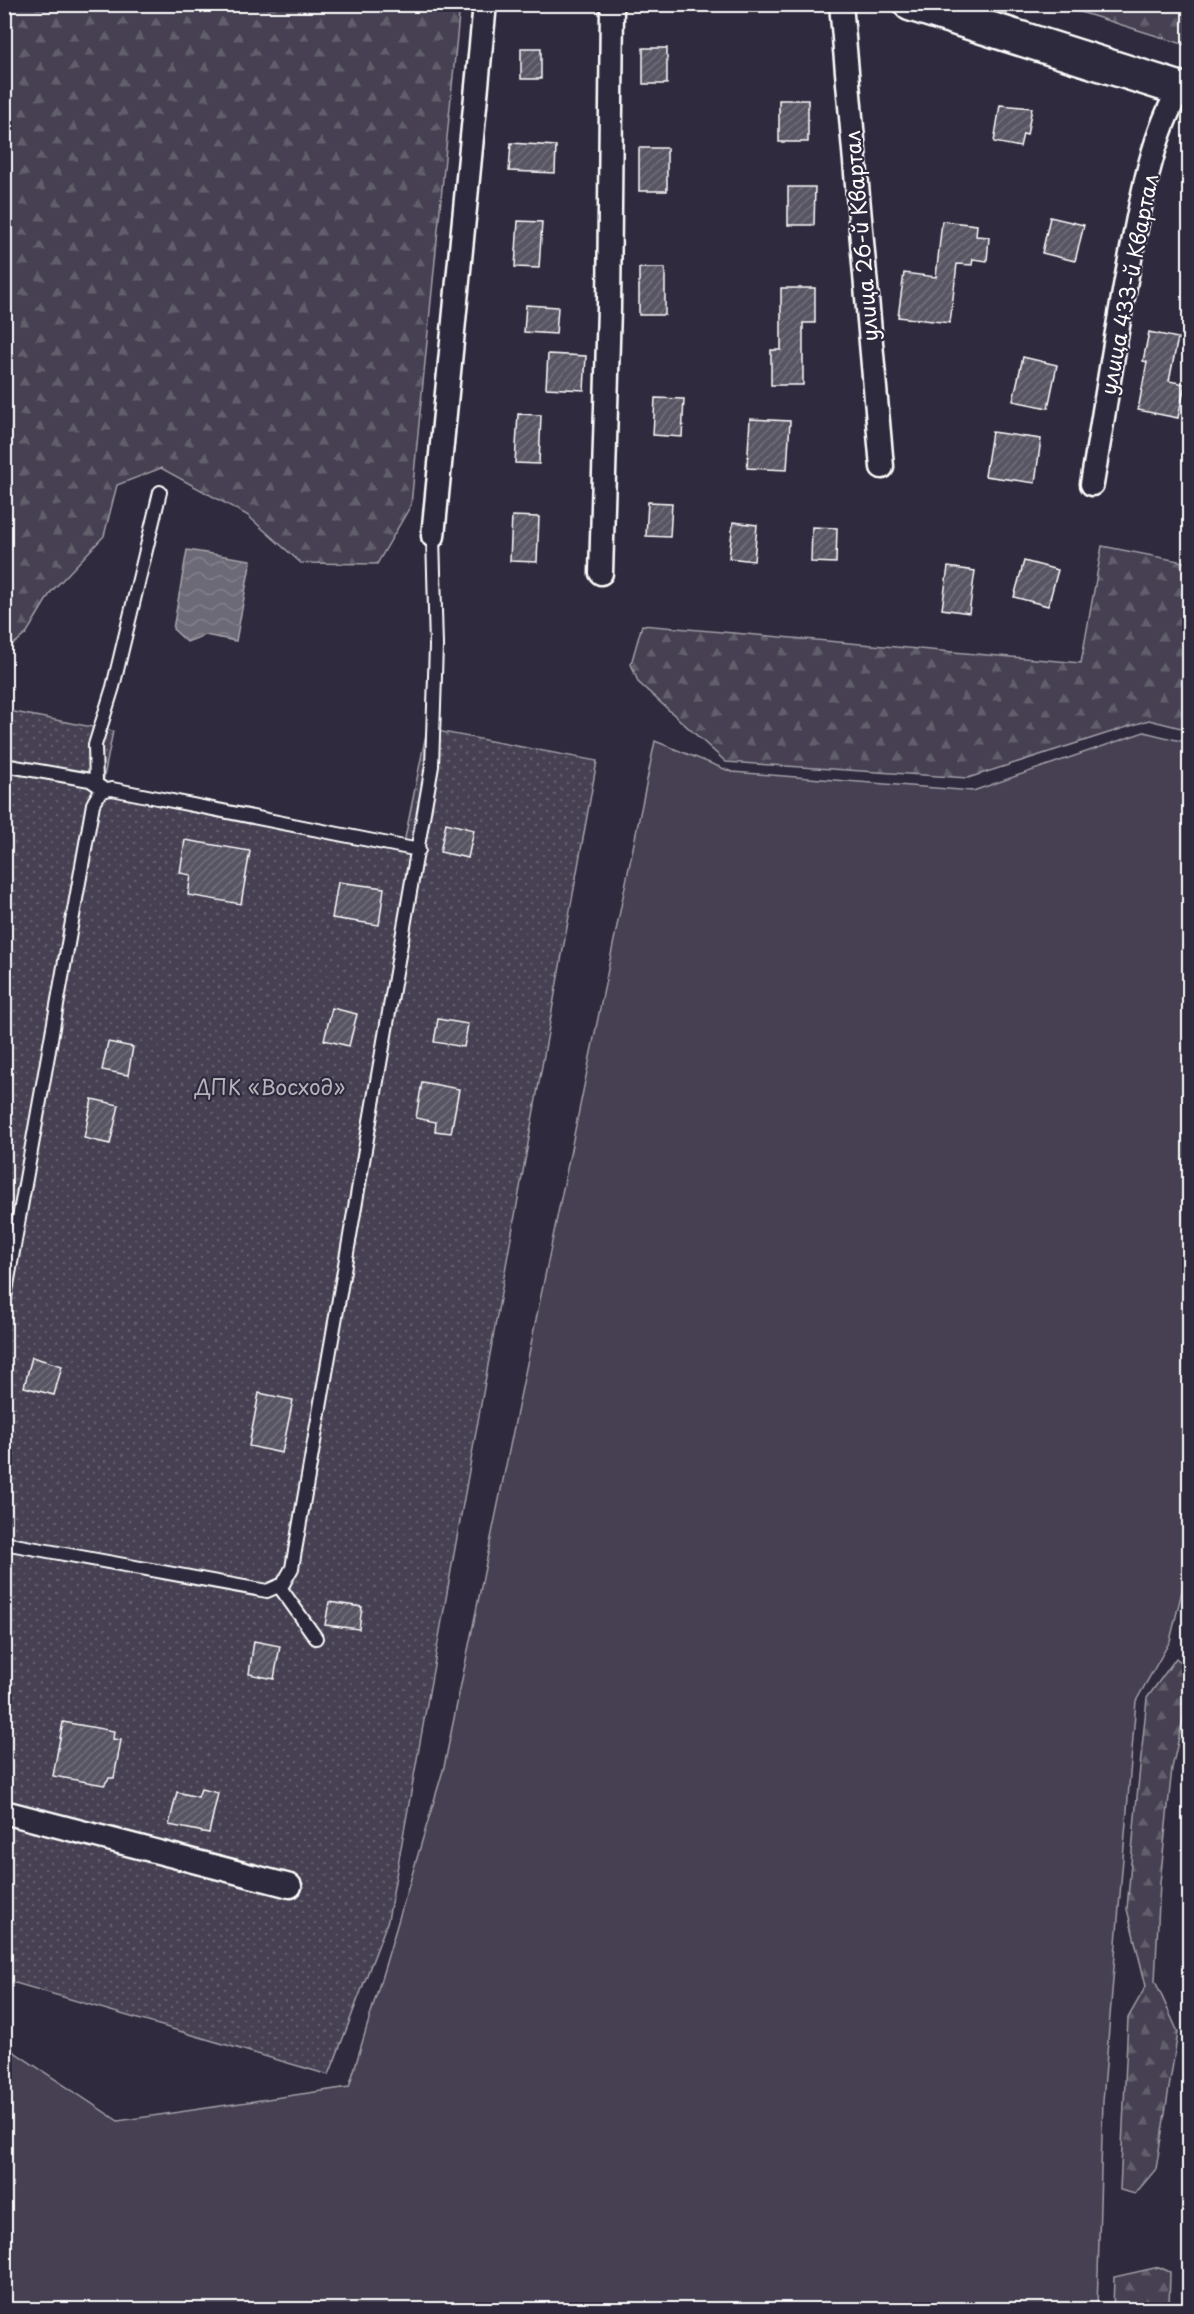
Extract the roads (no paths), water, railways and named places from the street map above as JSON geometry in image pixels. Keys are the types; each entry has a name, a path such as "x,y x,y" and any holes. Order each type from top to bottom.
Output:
{"street":[{"path":"433,536 485,4"},
{"path":"601,573 609,308 612,4"},
{"name":"улица 26-й Квартал","path":"841,4 882,467"},
{"path":"911,4 1185,90"},
{"name":"улица 433-й Квартал","path":"1092,484 1136,225 1171,103 1185,90"},
{"path":"4,1812 290,1886"}],"lane":[{"path":"4,1302 93,804 100,786 95,745 113,687 160,492"},
{"path":"4,1543 267,1591 284,1584 292,1568 432,766 436,646 433,536"},
{"path":"4,765 419,850"},
{"path":"279,1586 316,1638"}],"water":[{"path":"187,550 251,560 236,641 205,635 187,642 173,629"}],"park label":[{"name":"ДПК «Восход»","path":"270,1086"}]}
